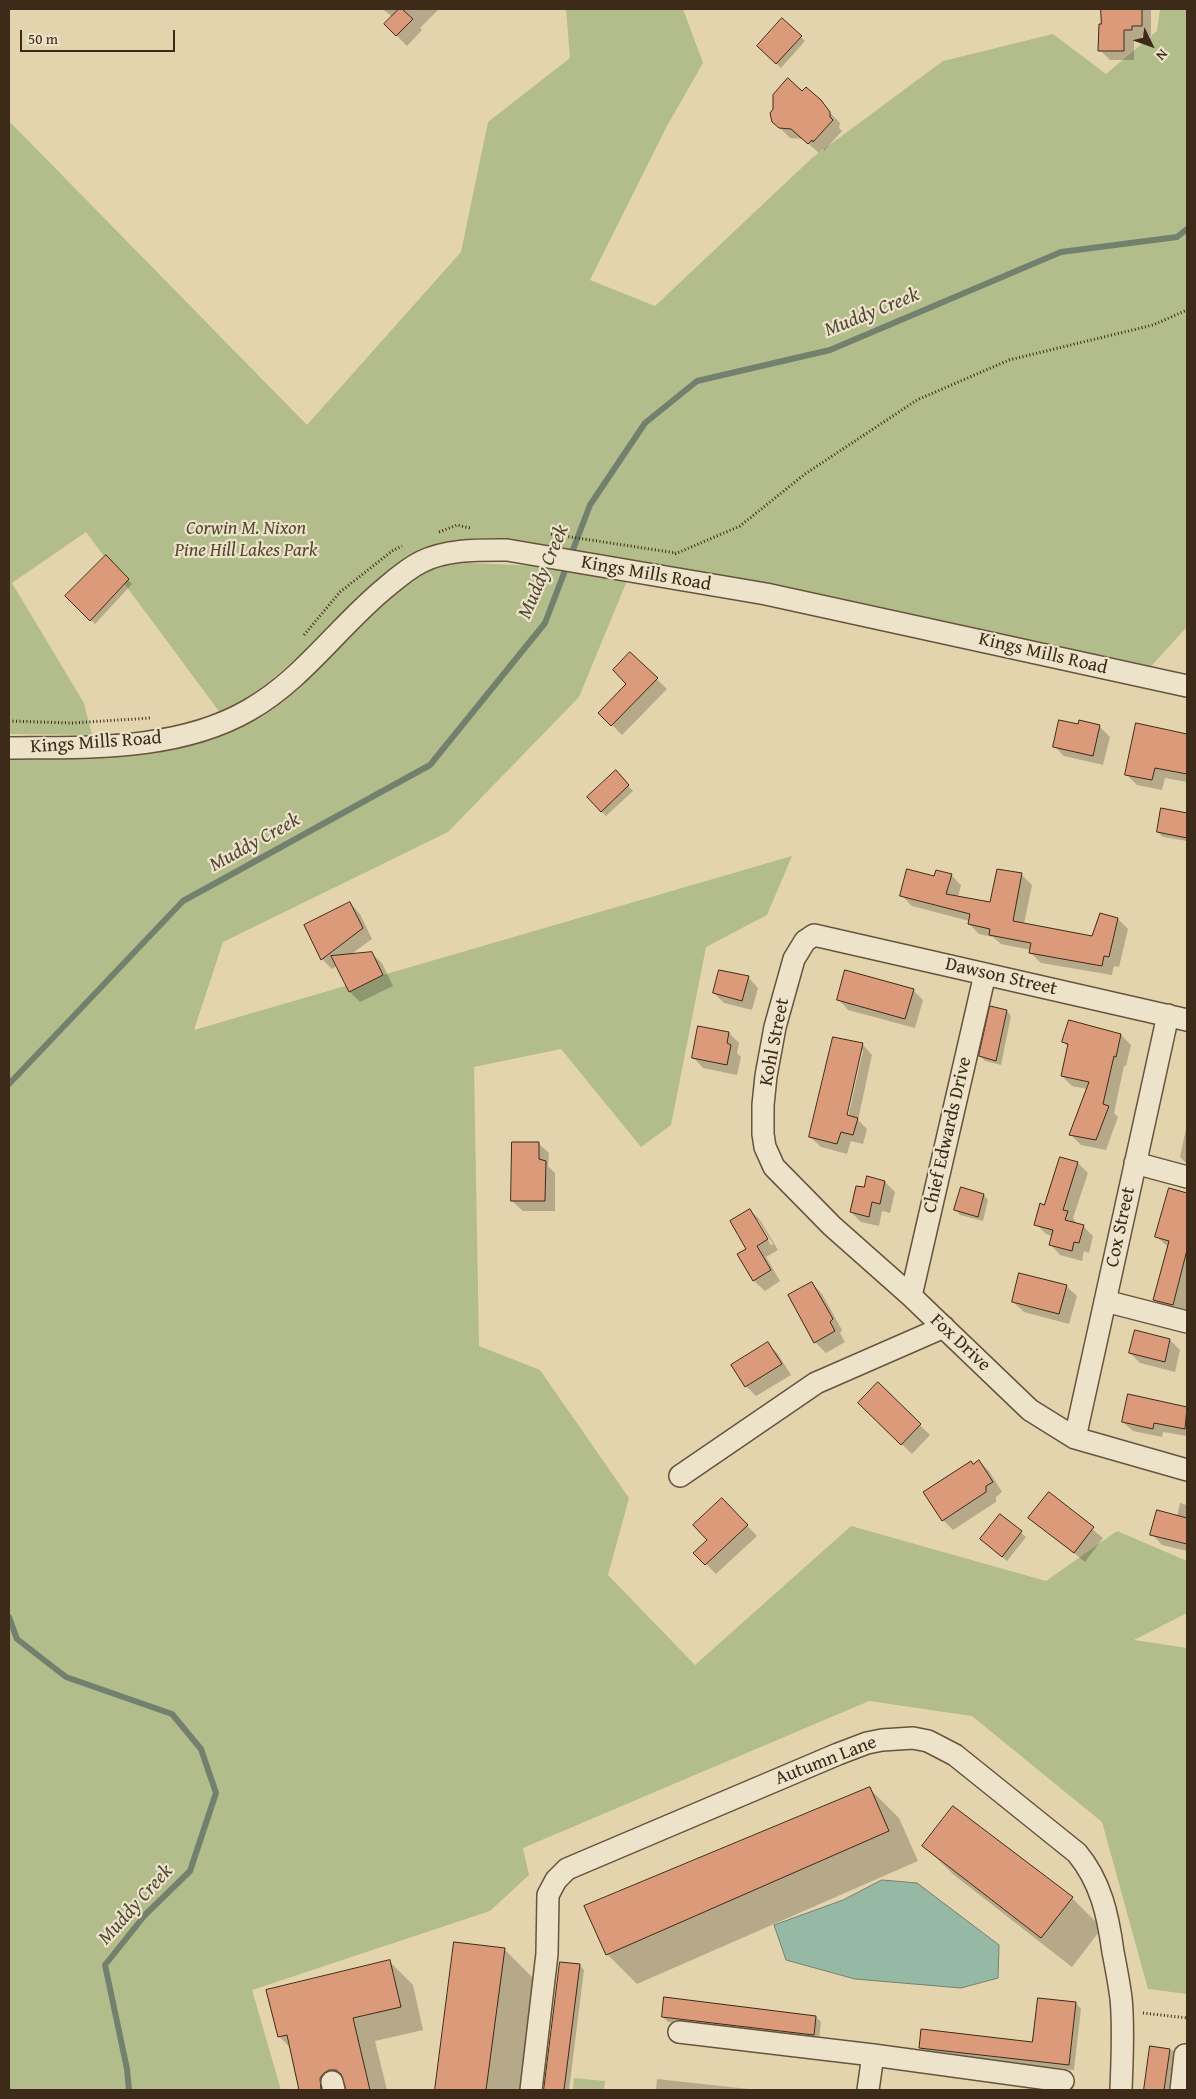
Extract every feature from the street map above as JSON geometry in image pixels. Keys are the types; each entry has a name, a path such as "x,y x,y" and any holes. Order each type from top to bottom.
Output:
{"street":[{"name":"Kings Mills Road","path":"9,748 94,746 154,741 213,727 249,710 272,695 297,674 374,598 407,570 422,561 443,555 475,550 507,550 766,594 1187,686"},
{"name":"Dawson Street","path":"814,934 1177,1018"},
{"name":"Kohl Street","path":"770,1158 763,1134 763,1105 775,1027 794,958 805,941 814,934"},
{"name":"Chief Edwards Drive","path":"911,1296 985,974"},
{"name":"Cox Street","path":"1075,1438 1135,1163 1177,1018"},
{"name":"Fox Drive","path":"770,1158 774,1167 832,1226 911,1296 1030,1410 1075,1438 1187,1470"},
{"path":"1135,1163 1187,1176"},
{"path":"1105,1301 1187,1322"},
{"path":"680,1476 816,1383 944,1327"},
{"name":"Autumn Lane","path":"531,2090 547,1954 548,1894 556,1880 567,1869 867,1743 913,1738 928,1741 956,1755 1077,1852 1091,1871 1101,1892 1109,1922 1121,2010 1123,2045 1121,2090"},
{"path":"679,2032 872,2055 1063,2081"},
{"path":"868,2090 872,2055"},
{"path":"1181,2090 1185,2055"}],"path":[{"path":"667,557 740,526 805,474 917,400 1009,360 1153,325 1187,310"},
{"path":"438,532 457,525 477,530"},
{"path":"548,534 676,553"},
{"path":"300,641 340,592 392,551 410,543"},
{"path":"9,721 72,723 159,718"},
{"path":"1121,2010 1187,2018"}],"green space":[{"name":"Corwin M. Nixon Pine Hill Lakes Park","path":"566,9 683,9 703,63 667,126 590,280 655,306 812,158 943,61 1053,34 1106,74 1157,31 1160,9 1187,9 1187,627 1142,676 631,571 579,697 448,832 223,942 194,1030 792,856 767,915 706,947 671,1125 641,1147 561,1049 474,1067 479,1346 540,1370 629,1498 608,1575 695,1665 851,1526 1046,1581 1117,1531 1187,1561 1187,1613 1134,1640 1187,1648 1187,1994 1148,1989 1102,1822 972,1716 869,1701 523,1848 529,1875 490,1911 252,1990 281,2090 9,2090 9,748 94,746 224,718 86,532 12,583 84,703 92,735 9,734 9,121 307,425 461,252 488,122 570,58","holes":["507,550 622,570 427,561","421,562 248,699 410,563"]},
{"path":"574,2078 605,2081 604,2090 573,2090"}],"shaded area":[{"path":"882,1880 917,1883 999,1945 998,1978 961,1988 855,1979 786,1960 774,1925 843,1900"}],"building":[{"path":"399,9 402,9 413,19 396,36 384,24"},
{"path":"1101,9 1142,9 1142,26 1132,26 1132,30 1124,30 1124,51 1098,51"},
{"path":"782,18 802,36 776,64 757,46"},
{"path":"788,78 802,91 806,87 821,100 830,112 830,117 833,120 813,142 812,140 808,144 791,129 779,128 772,122 770,113 773,109 773,95"},
{"path":"106,555 129,579 90,621 65,596"},
{"path":"630,652 658,678 611,726 598,713 626,684 613,670"},
{"path":"1059,720 1078,724 1079,720 1100,725 1093,756 1053,747"},
{"path":"1136,723 1187,734 1187,774 1155,768 1152,780 1125,775"},
{"path":"616,770 629,785 601,812 587,797"},
{"path":"1161,808 1187,813 1187,838 1157,832"},
{"path":"907,869 934,876 936,870 952,874 946,894 990,902 997,869 1022,873 1013,921 1092,936 1100,913 1118,918 1109,957 1104,956 1102,966 1029,953 1031,943 989,935 990,929 968,924 970,914 900,896"},
{"path":"350,902 363,928 321,960 304,925"},
{"path":"372,952 383,975 349,992 331,956"},
{"path":"719,970 749,976 742,1001 713,993"},
{"path":"845,970 914,989 905,1019 837,1000"},
{"path":"990,1006 1007,1010 996,1061 979,1056"},
{"path":"1069,1020 1121,1034 1103,1104 1109,1106 1096,1140 1069,1135 1089,1082 1061,1076 1068,1044 1062,1042"},
{"path":"698,1026 729,1032 727,1043 731,1045 727,1065 692,1058"},
{"path":"833,1037 863,1043 847,1115 858,1118 853,1135 841,1132 837,1144 809,1137"},
{"path":"512,1142 539,1142 539,1159 546,1161 545,1201 511,1201"},
{"path":"1060,1157 1078,1162 1063,1210 1068,1211 1065,1220 1084,1225 1079,1243 1074,1242 1072,1251 1049,1245 1053,1230 1034,1225 1040,1203 1044,1205"},
{"path":"867,1176 885,1181 880,1204 872,1202 869,1217 850,1212 856,1186 864,1187"},
{"path":"961,1187 984,1194 978,1217 954,1210"},
{"path":"1169,1188 1187,1193 1187,1250 1173,1305 1153,1300 1169,1241 1155,1237"},
{"path":"750,1209 768,1239 757,1246 771,1270 753,1281 737,1254 746,1249 730,1221"},
{"path":"1019,1273 1067,1285 1059,1314 1012,1302"},
{"path":"812,1282 833,1319 830,1322 835,1331 814,1343 788,1295"},
{"path":"1135,1330 1170,1339 1165,1362 1129,1353"},
{"path":"768,1342 782,1364 745,1387 731,1365"},
{"path":"878,1382 921,1424 901,1445 858,1403"},
{"path":"1128,1394 1187,1407 1185,1429 1154,1423 1153,1429 1122,1422"},
{"path":"979,1460 993,1482 986,1486 986,1492 942,1521 923,1492 971,1461 973,1464"},
{"path":"1049,1492 1094,1527 1074,1553 1028,1518"},
{"path":"722,1498 748,1525 705,1565 693,1553 707,1540 693,1525"},
{"path":"1157,1510 1187,1518 1187,1544 1150,1535"},
{"path":"1000,1514 1022,1531 1002,1557 980,1539"},
{"path":"870,1787 889,1831 606,1955 584,1906"},
{"path":"953,1806 1073,1897 1041,1938 922,1846"},
{"path":"454,1942 505,1948 486,2090 435,2090"},
{"path":"390,1960 401,2007 353,2018 370,2090 346,2090 341,2074 336,2070 329,2070 320,2078 321,2090 299,2090 287,2035 278,2037 266,1990"},
{"path":"560,1962 580,1964 564,2090 544,2090"},
{"path":"664,1997 816,2016 814,2035 662,2017"},
{"path":"1038,1998 1076,2002 1069,2065 919,2048 921,2029 1032,2042"},
{"path":"1150,2046 1170,2049 1164,2090 1144,2090"}],"waterway":[{"name":"Muddy Creek","path":"9,1084 183,901 430,765 545,623 590,505 645,423 697,381 830,350 1061,252 1177,237 1187,229"},
{"name":"Muddy Creek","path":"9,1617 17,1639 66,1677 172,1714 201,1749 216,1793 190,1871 145,1915 105,1965 127,2069 129,2090"}]}
